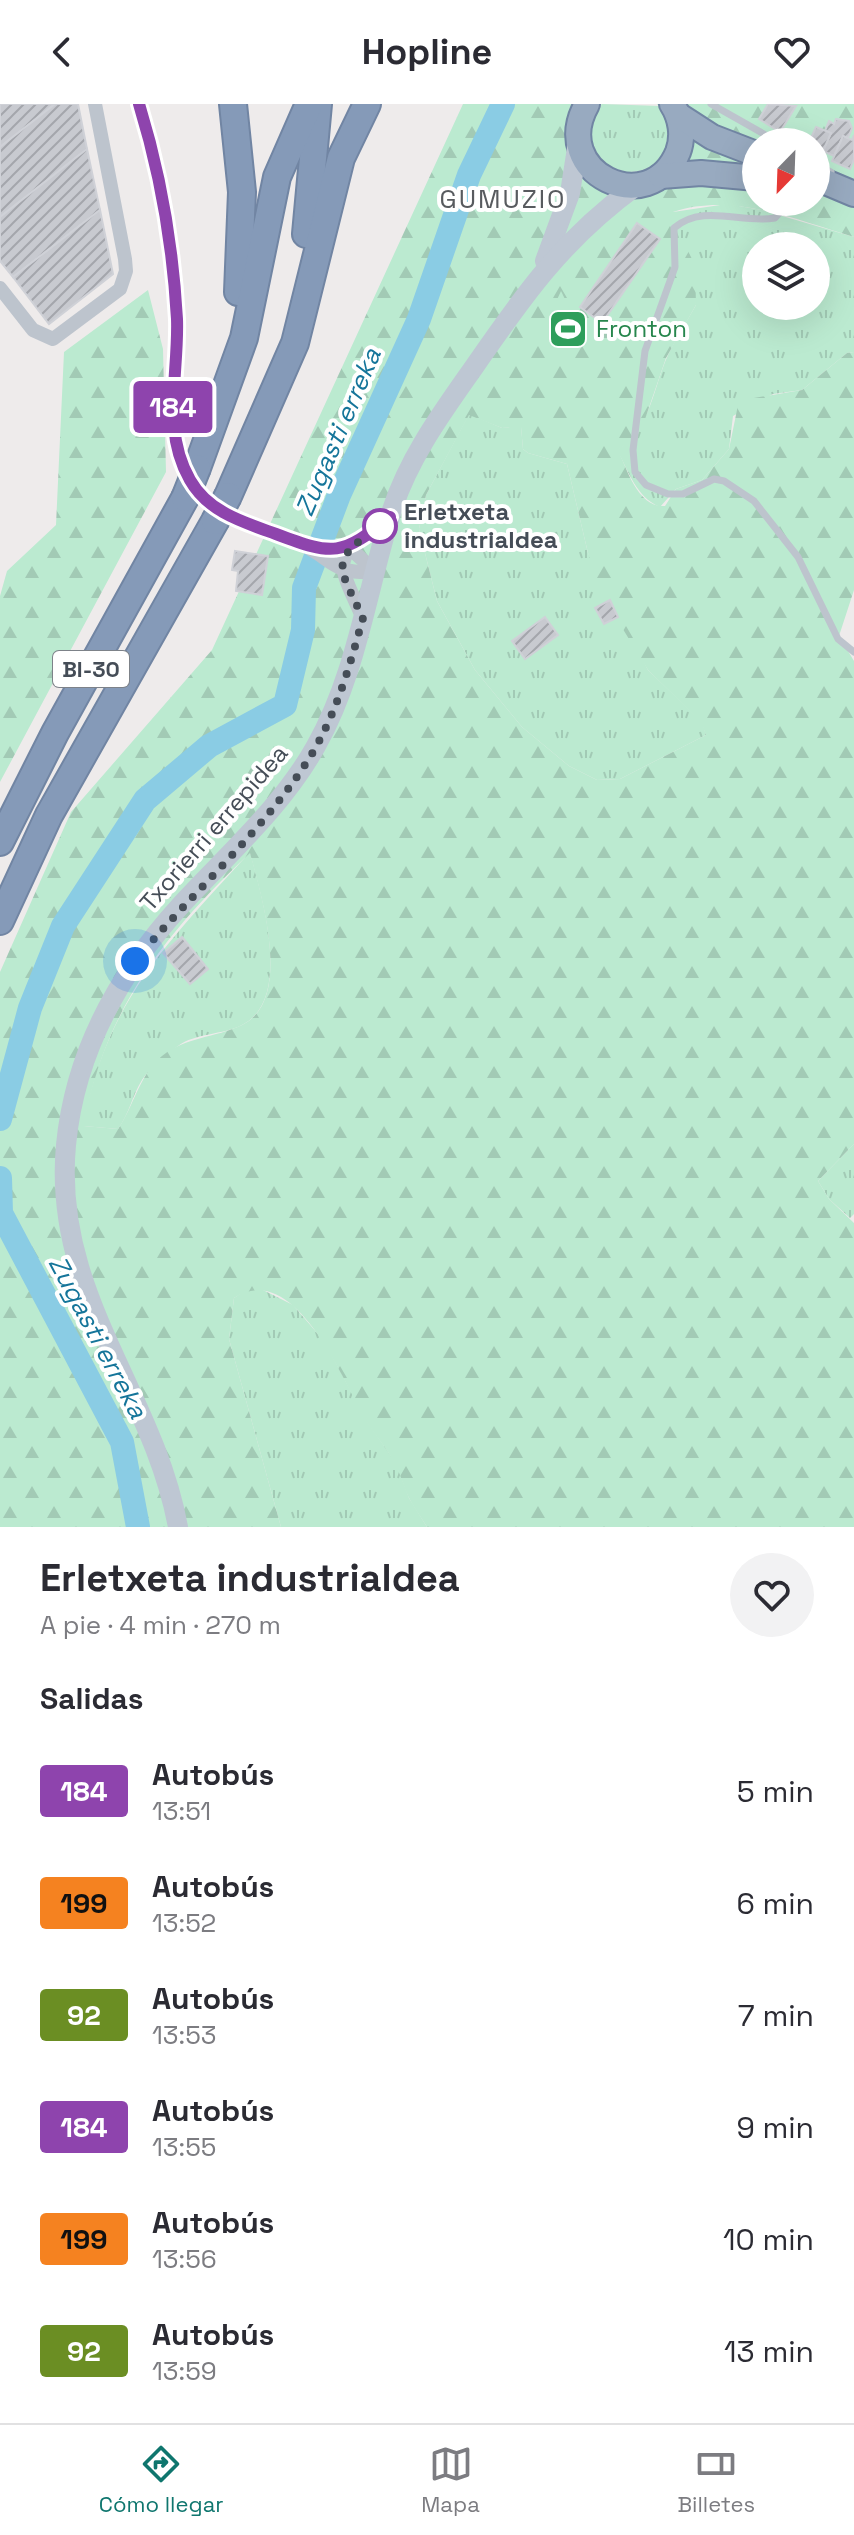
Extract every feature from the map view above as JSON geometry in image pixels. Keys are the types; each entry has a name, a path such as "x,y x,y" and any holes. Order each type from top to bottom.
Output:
{"highway":[{"path":"228,385 243,226 240,157 233,104"},
{"path":"228,385 244,338 277,177 309,104"},
{"path":"278,379 280,354 312,201 318,104"},
{"path":"278,379 295,343 341,158 367,104"},
{"path":"582,108 578,142 583,157 605,180 636,186 661,176 701,173 742,177"},
{"path":"675,110 712,137 742,149"},
{"path":"661,176 680,148 675,110"},
{"path":"830,184 854,194"},
{"path":"830,200 854,209"},
{"name":"BI-30","path":"0,921 49,815 228,496 278,379"},
{"name":"BI-30","path":"0,842 55,733 185,498 228,385"}],"main road":[{"path":"540,272 567,204 578,142"},
{"path":"540,272 584,226 636,186"},
{"name":"Txorierri errepidea","path":"178,1527 172,1494 158,1453 90,1307 75,1257 65,1177 75,1088 91,1038 135,961 288,788 317,745 348,674 390,517 413,458 540,272"}],"street":[{"path":"0,288 33,330 53,339 120,289 126,271 125,259 95,104"},
{"path":"139,104 156,173 174,290 177,341 173,429 178,451 196,490 216,508 309,547 341,571 363,618"},
{"path":"341,571 345,549 390,517"},
{"path":"309,547 345,549 361,557 376,572"},
{"path":"341,571 376,572"}],"lane":[{"path":"711,104 753,128"},
{"path":"830,172 854,185"},
{"path":"777,216 760,220 697,215 674,228 675,267 645,351 633,450 635,472 646,485 668,494 683,494 714,479 724,481 754,501 798,557 838,639 854,652"}],"green space":[{"path":"463,104 602,104 593,115 590,128 589,138 595,159 609,170 626,173 645,169 660,159 670,144 670,125 657,104 854,104 854,237 787,216 830,216 830,128 742,128 742,207 719,205 673,212 673,235 685,245 695,265 696,305 666,358 643,425 632,440 618,450 641,494 656,505 665,506 676,489 702,480 729,449 738,405 748,399 802,390 847,353 854,352 854,590 839,636 854,661 854,1144 818,1181 829,1199 854,1223 854,1527 427,1527 410,1500 391,1457 366,1421 315,1330 297,1309 277,1295 256,1290 234,1298 229,1339 281,1527 0,1527 0,972 71,812 212,650","holes":["469,415 502,428 521,427 523,449 567,464 588,553 602,595 648,670 701,722 706,735 620,779 597,780 569,766 522,727 475,670 437,601 419,529 426,495","250,853 270,945 267,993 258,1012 242,1025 190,1041 162,1056 142,1081 118,1129 84,1126 93,1084 106,1046 143,976 192,912"]},
{"path":"602,104 660,106 671,130 669,149 658,162 641,170 622,172 605,166 593,153 590,132 596,110"},
{"path":"727,204 742,207 742,216 782,216 854,237 854,352 847,353 802,390 773,394 733,416 729,449 702,480 676,489 660,507 639,490 617,450 628,442 643,422 668,355 696,305 673,235 673,212"},
{"path":"148,290 163,349 166,472 0,782 0,596 7,571 56,525 64,352"},
{"name":"Fronton","path":"561,291 585,340 571,350 548,319"},
{"path":"469,414 502,428 521,426 523,449 567,464 588,553 648,670 702,722 706,735 620,779 597,780 569,766 522,727 475,670 437,601 419,529 426,495"},
{"path":"250,852 270,944 267,993 258,1012 242,1025 185,1042 164,1057 142,1080 118,1129 83,1126 93,1082 124,1008 167,945"},
{"path":"854,1144 854,1214 850,1218 829,1199 818,1181"},
{"path":"246,1290 263,1290 293,1305 324,1341 368,1423 396,1463 409,1498 427,1527 281,1527 229,1339 234,1298"}],"building":[{"path":"0,104 55,104 0,147"},
{"path":"55,104 78,104 87,149 0,217 0,147"},
{"path":"768,104 796,106 782,128 774,128 759,119"},
{"path":"836,119 849,121 852,128 848,138 843,136 834,156 830,154 830,128 826,128 829,121 834,124"},
{"path":"854,135 854,159 850,169 832,161 843,136 852,140"},
{"path":"87,149 100,210 13,277 0,261 0,217"},
{"path":"100,210 113,274 49,324 13,277"},
{"path":"637,223 660,239 602,323 580,307"},
{"path":"235,551 268,556 262,595 236,591 238,571 232,570"},
{"path":"610,600 618,617 604,624 595,608"},
{"path":"545,617 558,635 525,659 512,641"},
{"path":"182,937 208,969 190,984 163,953"}],"waterway":[{"name":"Zugasti erreka","path":"0,1119 30,1008 63,926 145,800 209,746 285,705 303,630 304,588 339,495 419,319 469,175 503,104"},
{"name":"Zugasti erreka","path":"0,1178 1,1213 122,1442 138,1527"}],"bus line":[{"name":"184","path":"139,104 156,173 174,290 177,341 173,429 189,479 196,490 221,512 309,547 347,549 390,517"}],"place":[{"name":"Fronton","path":"568,329"},
{"name":"Erletxeta industrialdea","path":"380,526"}],"district":[{"name":"GUMUZIO","path":"503,199"}],"route":[{"path":"135,961 179,907 288,788 317,745 348,674 363,618 343,572 344,555 350,546 380,526"}]}
